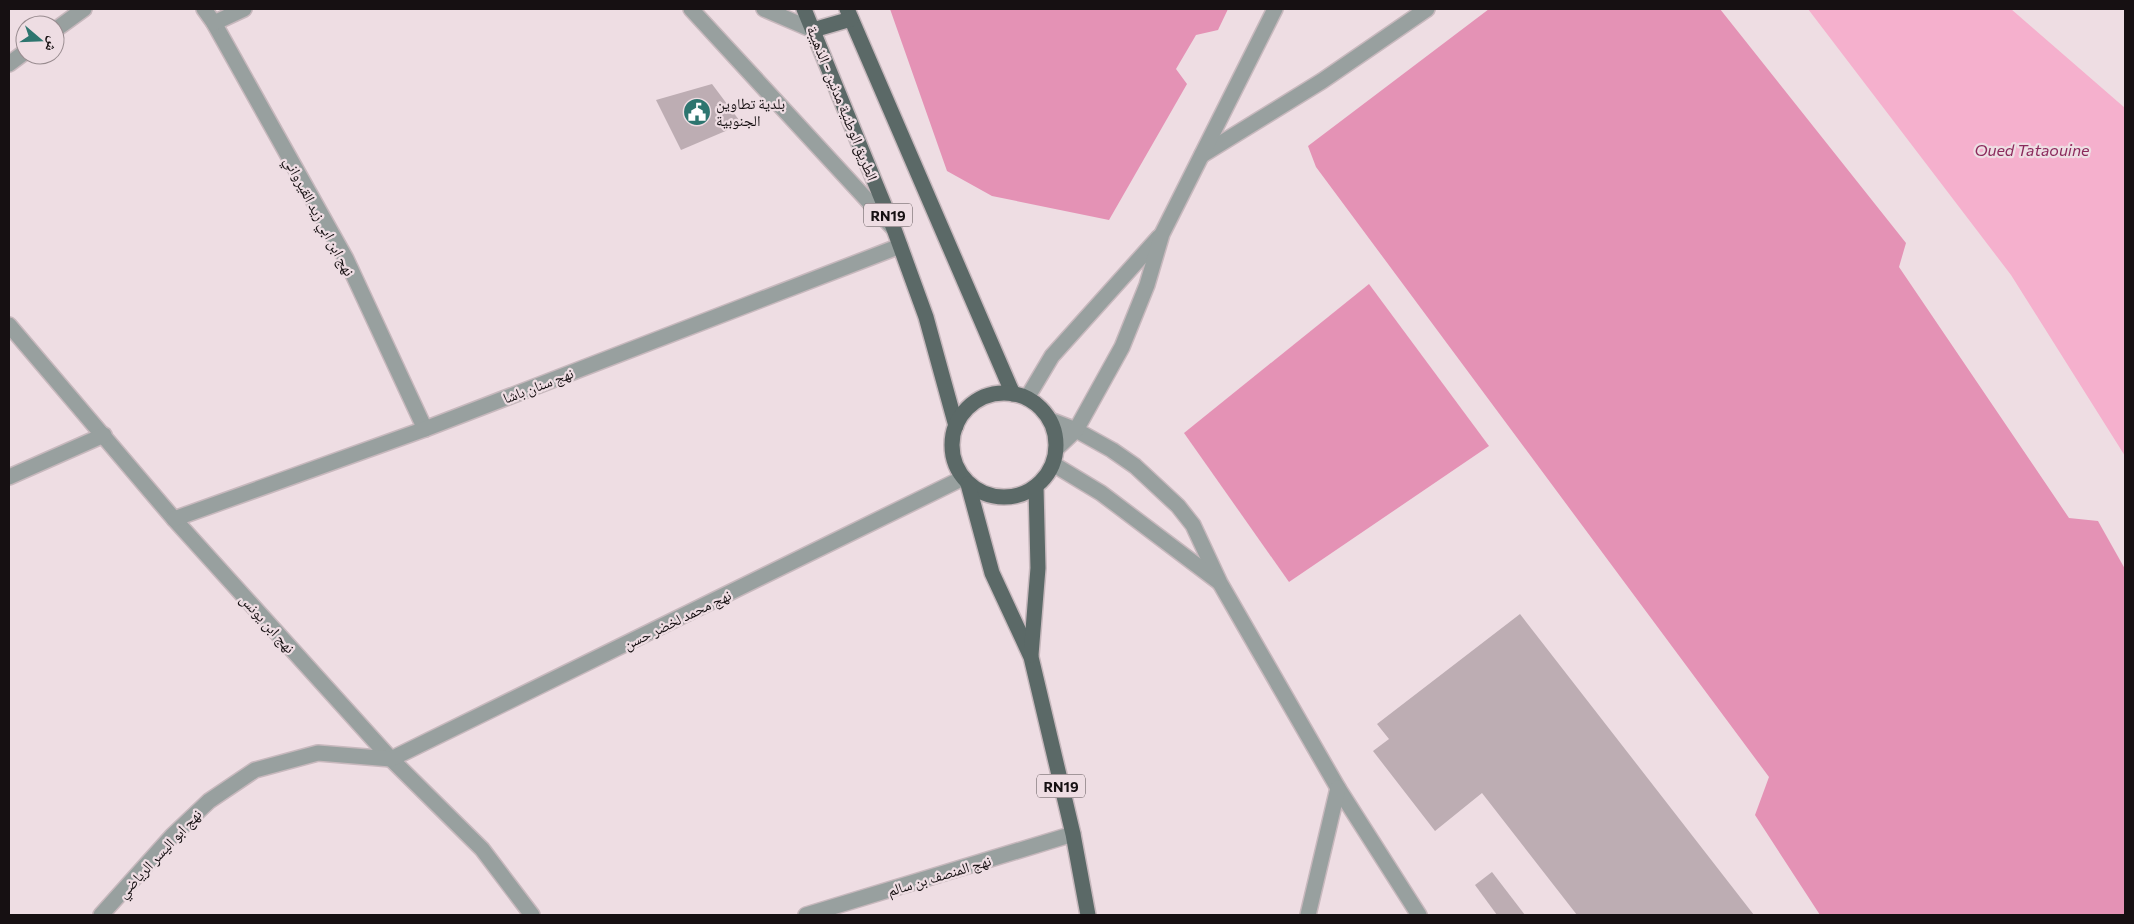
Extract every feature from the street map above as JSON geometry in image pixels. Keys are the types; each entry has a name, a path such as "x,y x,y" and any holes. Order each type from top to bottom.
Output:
{"main road":[{"name":"الطريق الوطنية مدنين - الذهيبة","path":"804,9 894,229 926,317 956,426"},
{"path":"813,30 849,14"},
{"name":"RN19","path":"849,14 1020,396"},
{"name":"RN19","path":"1050,420 1041,408 1020,396 999,394 985,396 963,413 956,426 952,444 954,462 966,481 992,573 1030,657 1073,834 1088,915"},
{"path":"966,481 980,492 994,497 1009,498 1023,494 1036,487 1046,477 1055,457 1055,435 1050,420"},
{"name":"RN19","path":"1030,657 1038,568 1036,487"}],"street":[{"path":"65,23 84,9"},
{"name":"نهج ابن ابي زيد القيرواني","path":"204,9 214,23 346,259 425,428"},
{"path":"214,23 244,9"},
{"path":"691,9 894,229"},
{"path":"764,9 813,30"},
{"path":"1220,582 1055,457 1076,430 1122,347 1147,285 1162,234 1275,9"},
{"path":"1202,155 1322,81 1427,9"},
{"path":"1020,396 1052,356 1162,234"},
{"name":"نهج سنان باشا","path":"174,519 425,428 900,246"},
{"name":"نهج ابن يونس","path":"9,325 174,519 391,759 482,849 532,915"},
{"path":"1050,420 1076,430 1135,466 1178,506 1193,525 1220,582 1338,788 1419,915"},
{"path":"9,477 104,435"},
{"name":"نهج محمد لخضر حسن","path":"391,759 966,481"},
{"name":"نهج ابو اليسر الرياضي","path":"101,915 172,836 208,802 255,770 318,753 391,759"},
{"path":"1308,915 1338,788"},
{"name":"نهج المنصف بن سالم","path":"806,915 1073,834"}],"shaded area":[{"path":"890,9 1228,9 1218,30 1196,35 1176,69 1187,84 1109,220 992,196 947,171"},
{"path":"1489,9 1720,9 1906,243 1899,267 2069,518 2098,521 2125,569 2125,915 1820,915 1755,815 1769,777 1316,167 1308,146"},
{"path":"1369,284 1489,446 1289,582 1184,433"}],"water":[{"name":"Oued Tataouine","path":"1808,9 2011,9 2125,108 2125,456 2011,275"}],"building":[{"name":"بلدية تطاوين الجنوبية","path":"712,84 742,124 681,150 656,100"},
{"path":"1520,614 1754,915 1577,915 1482,793 1435,831 1373,751 1389,739 1377,724"},
{"path":"1492,872 1525,915 1497,915 1475,885"}],"place":[{"name":"بلدية تطاوين الجنوبية","path":"697,112"}]}
